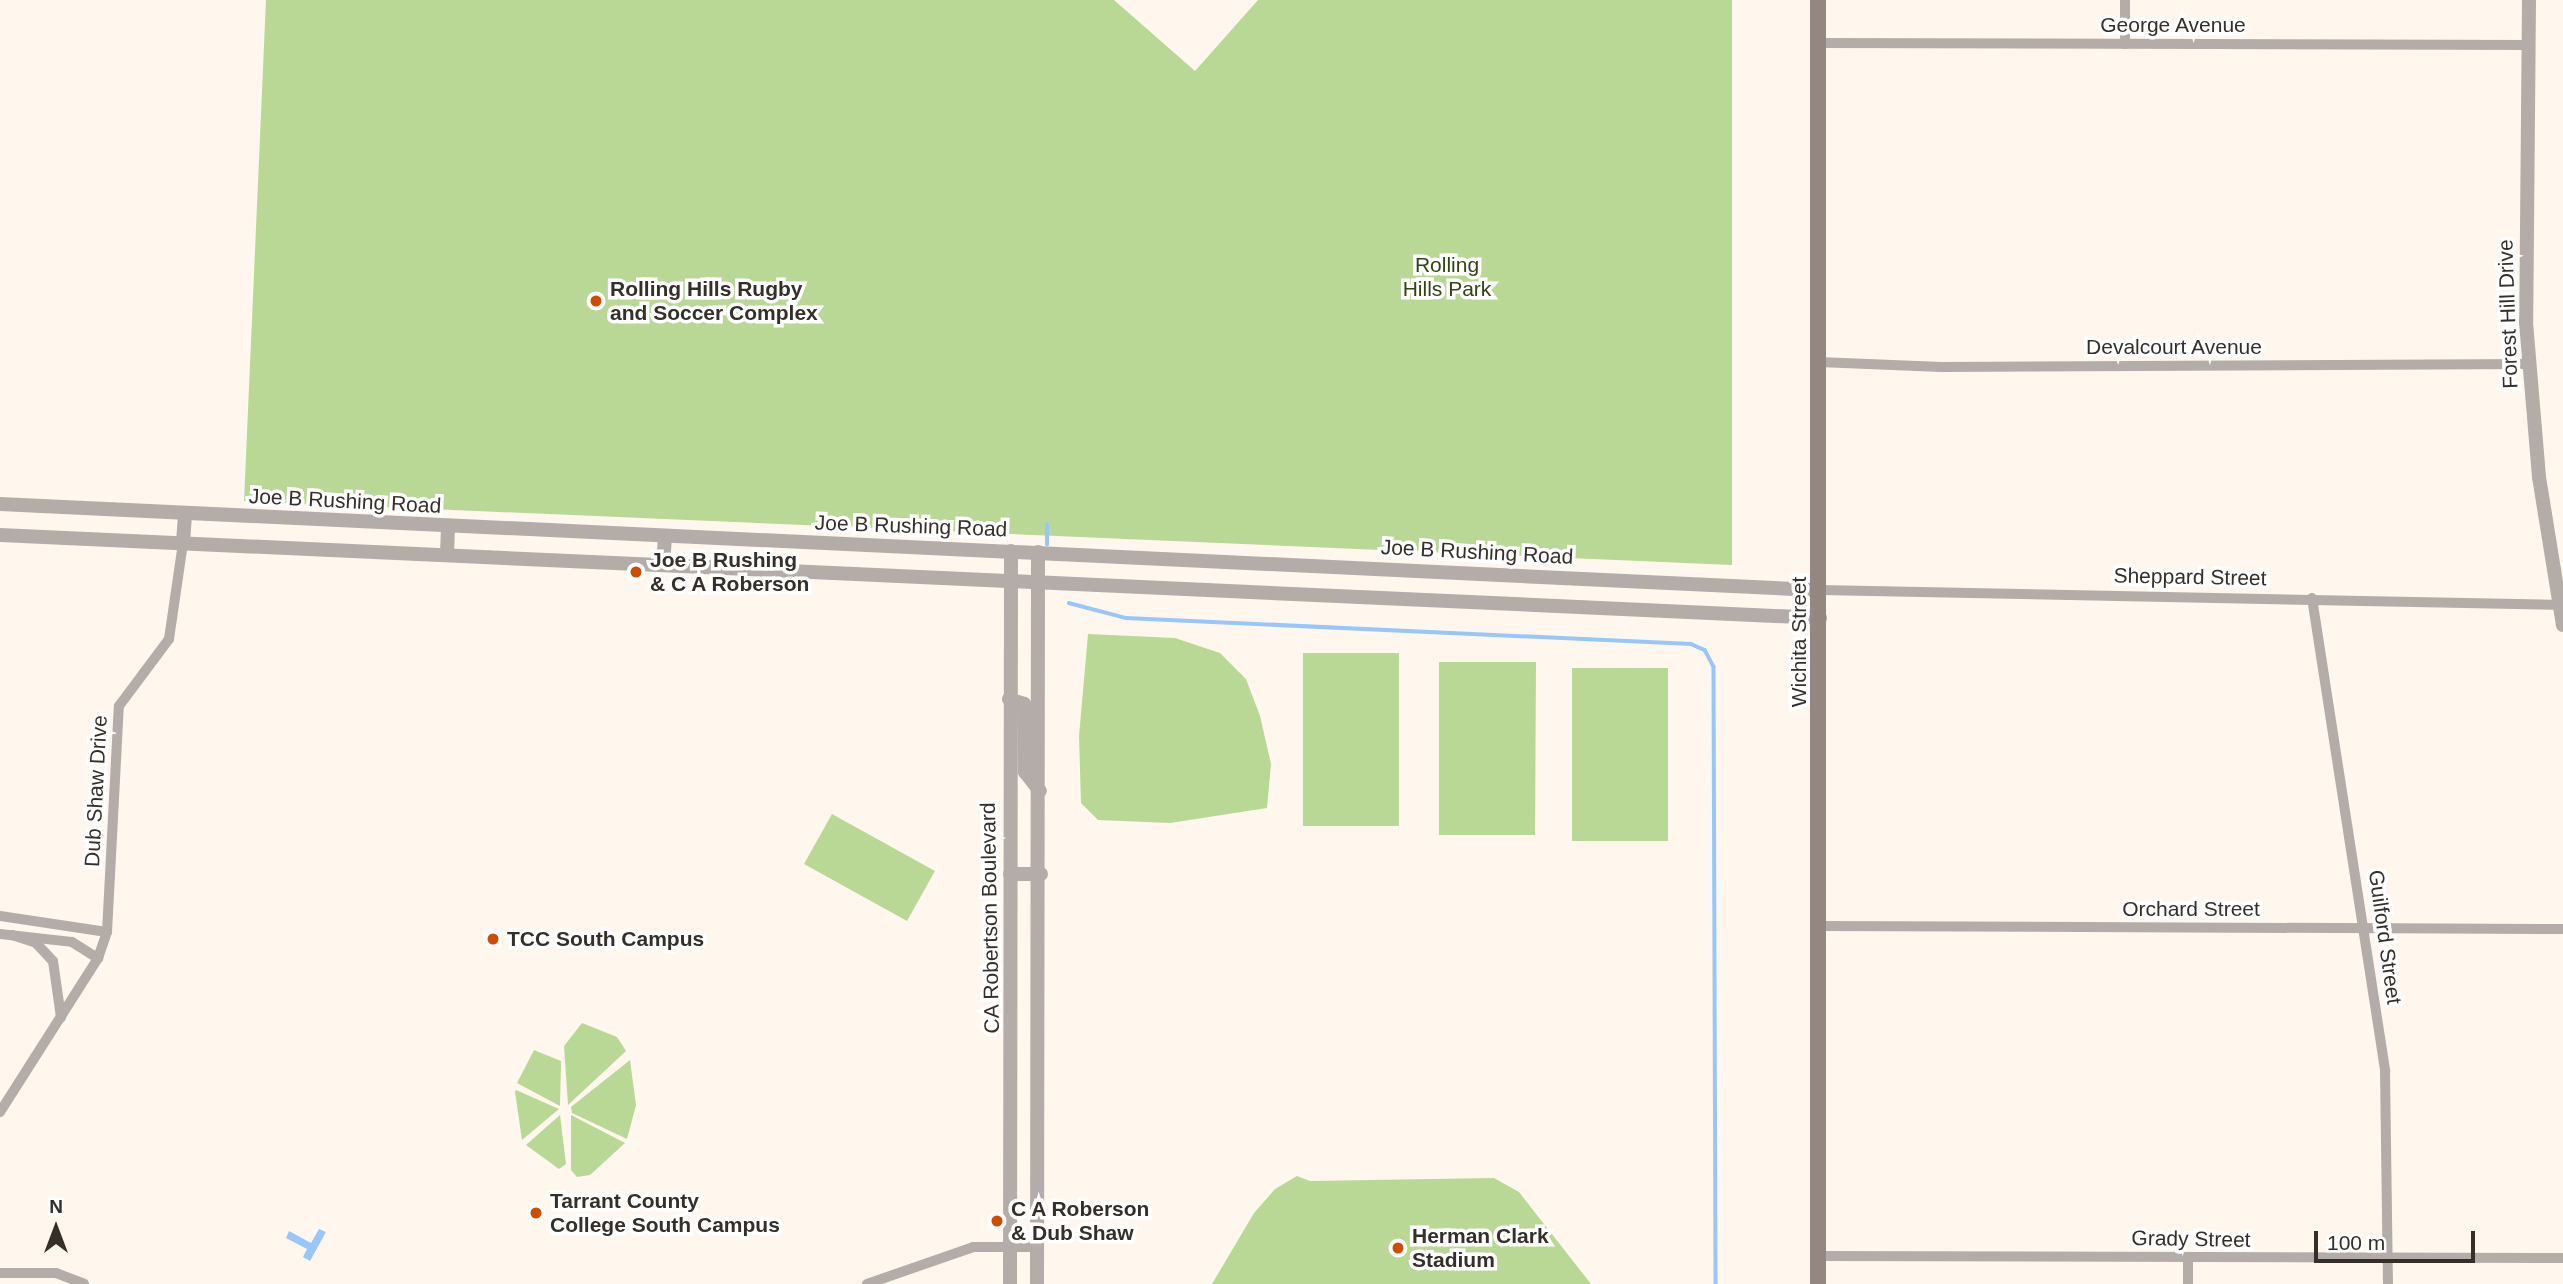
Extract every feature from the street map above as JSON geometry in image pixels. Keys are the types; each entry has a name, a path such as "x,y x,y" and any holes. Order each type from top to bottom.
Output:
{"main road":[{"name":"Wichita Street","path":"1818,0 1818,1284"}],"street":[{"path":"2124,44 2125,0"},
{"name":"Forest Hill Drive","path":"2529,0 2529,364 2563,625"},
{"name":"George Avenue","path":"1818,43 2529,46"},
{"name":"Devalcourt Avenue","path":"1819,362 1941,367 2529,364"},
{"name":"Joe B Rushing Road","path":"0,504 1820,590"},
{"path":"183,543 185,513"},
{"path":"447,555 448,527"},
{"path":"0,535 1820,618"},
{"path":"663,565 665,537"},
{"name":"Dub Shaw Drive","path":"0,1112 98,958 107,932 119,706 169,639 183,543"},
{"name":"CA Robertson Boulevard","path":"1010,1284 1011,551"},
{"path":"1037,1284 1041,874 1038,552"},
{"name":"Sheppard Street","path":"1820,590 2560,605"},
{"name":"Guilford Street","path":"2312,598 2389,1119 2388,1284"},
{"path":"1009,699 1024,704 1025,772 1040,791"},
{"path":"1010,874 1041,874"},
{"path":"0,916 107,932"},
{"name":"Orchard Street","path":"1819,926 2563,929"},
{"path":"6,934 72,942 98,958"},
{"path":"6,934 36,943 52,961 61,1017"},
{"path":"1012,1030 1038,1030"},
{"path":"867,1284 973,1247 1037,1247"},
{"name":"Grady Street","path":"1818,1256 2563,1258"},
{"path":"2188,1258 2188,1284"},
{"path":"0,1273 56,1273 84,1284"}],"green space":[{"name":"Rolling Hills Park","path":"266,0 1114,0 1195,71 1258,0 1732,0 1732,565 244,501"},
{"path":"1088,634 1175,638 1220,653 1246,679 1260,716 1271,764 1267,808 1170,823 1098,820 1081,803 1079,736"},
{"path":"1303,653 1399,653 1399,826 1303,826"},
{"path":"1439,662 1536,662 1535,835 1439,835"},
{"path":"1572,668 1668,668 1668,841 1572,841"},
{"path":"832,814 935,871 907,921 804,864"},
{"path":"582,1023 617,1037 626,1051 568,1105 564,1046"},
{"path":"534,1050 561,1061 560,1106 517,1083"},
{"path":"630,1060 636,1105 627,1139 572,1113 571,1107"},
{"path":"516,1090 559,1109 522,1140 515,1092"},
{"path":"560,1115 566,1164 559,1169 526,1145"},
{"path":"571,1115 625,1143 590,1175 577,1177 571,1170"},
{"name":"Herman Clark Stadium","path":"1297,1176 1310,1181 1494,1178 1519,1192 1591,1284 1212,1284 1254,1213 1275,1189"}],"water":[{"path":"319,1229 326,1232 310,1261 303,1257 307,1249 286,1238 289,1231 311,1243"}],"waterway":[{"path":"1047,525 1047,545"},
{"path":"1069,603 1126,618 1691,644 1705,650 1714,667 1716,1284"}],"place":[{"name":"Rolling Hills Rugby and Soccer Complex","path":"596,301"},
{"name":"Joe B Rushing & C A Roberson","path":"636,572"},
{"name":"TCC South Campus","path":"493,939"},
{"name":"Tarrant County College South Campus","path":"536,1213"},
{"name":"C A Roberson & Dub Shaw","path":"997,1221"},
{"name":"Herman Clark Stadium","path":"1398,1248"}]}
